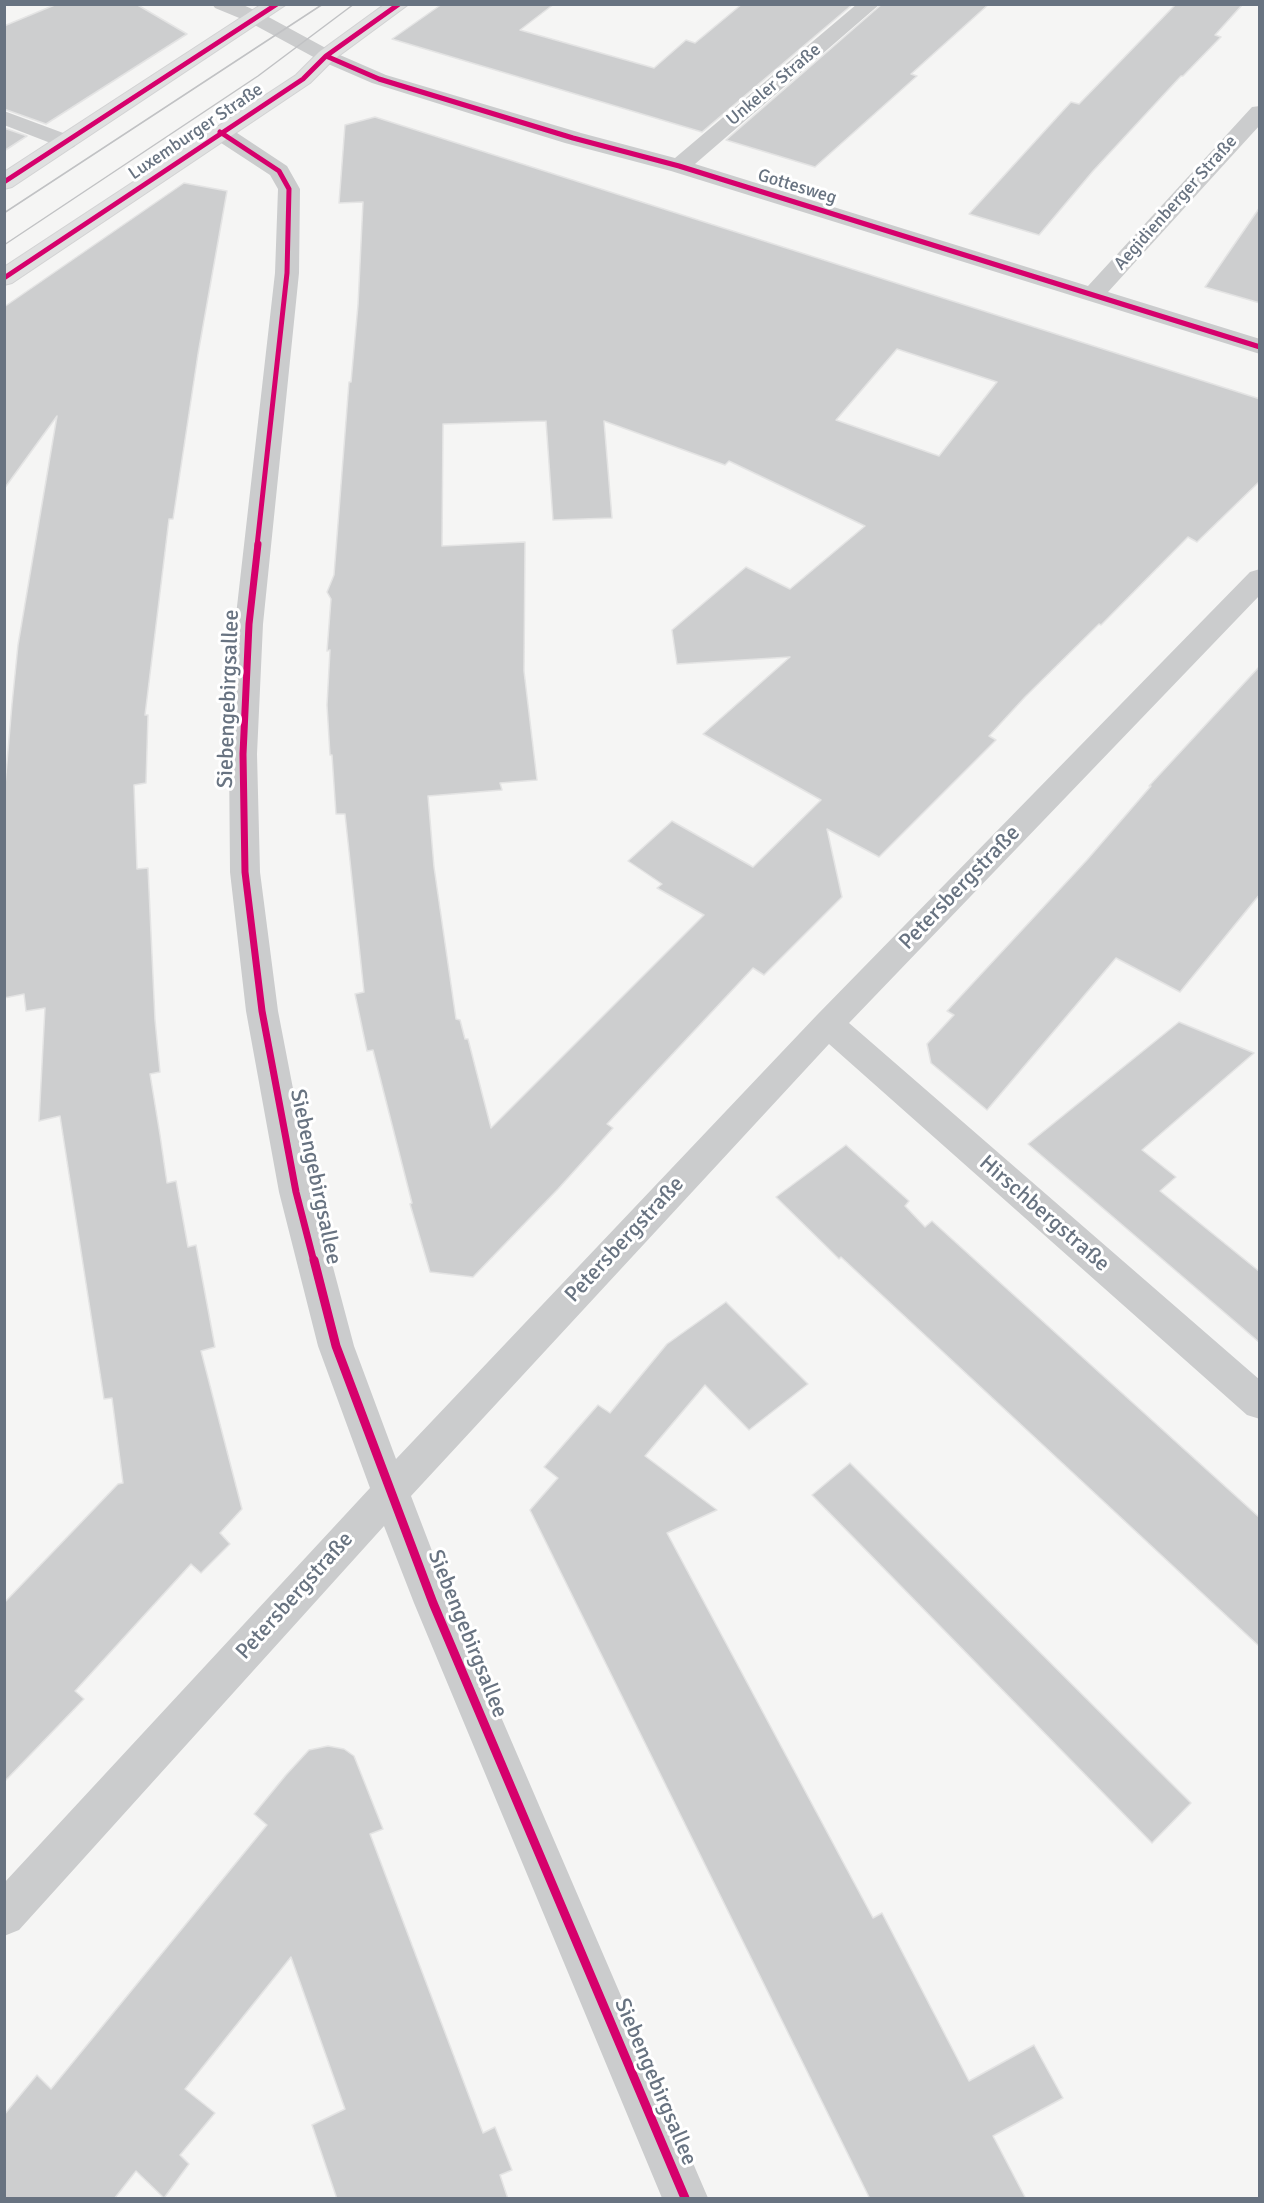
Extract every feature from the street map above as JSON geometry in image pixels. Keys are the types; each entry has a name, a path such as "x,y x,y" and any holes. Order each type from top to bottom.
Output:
{"main road":[{"path":"4,182 277,4"},
{"name":"Luxemburger Straße","path":"4,278 220,132 303,79 326,56 399,4"}],"street":[{"name":"Gottesweg","path":"222,4 256,18 326,56 379,79 573,138 679,166 1260,347"},
{"name":"Unkeler Straße","path":"679,166 870,4"},
{"name":"Aegidienberger Straße","path":"1093,295 1260,112"},
{"path":"4,117 66,142"},
{"name":"Siebengebirgsallee","path":"220,132 279,171 289,189 287,273 249,624 243,754 245,872 262,1011 296,1192 336,1346 390,1492 433,1603 685,2199"},
{"name":"Petersbergstraße","path":"4,1915 390,1492 828,1024 1260,578"},
{"name":"Hirschbergstraße","path":"828,1024 1260,1403"}],"building":[{"path":"57,4 136,4 187,34 46,124 4,109 4,26"},
{"path":"442,4 554,4 520,30 654,68 686,40 695,43 742,4 853,4 702,132 392,39"},
{"path":"882,4 989,4 911,74 917,76 815,167 726,140"},
{"path":"1176,4 1243,4 1215,35 1221,37 1181,76 1093,171 1039,235 969,214 1071,102 1079,104"},
{"path":"375,117 1260,399 1260,481 1197,542 1188,537 1101,625 1099,624 1025,697 989,736 996,740 879,857 827,829 842,897 764,975 753,968 607,1124 613,1128 558,1189 473,1277 430,1272 410,1204 412,1203 373,1050 367,1051 355,994 364,992 345,814 336,814 327,705 330,650 327,651 331,599 327,592 334,575 349,382 351,382 358,305 363,202 339,203 345,125","holes":["897,349 997,382 939,456 836,420","546,421 553,520 612,518 604,421 725,465 729,461 865,526 790,589 746,567 672,630 677,664 790,657 703,734 821,800 753,867 672,821 628,861 662,884 657,888 704,915 491,1128 468,1039 465,1039 460,1020 456,1019 434,867 428,796 502,790 500,783 537,780 524,671 525,542 442,546 443,424"]},
{"path":"4,128 27,136 4,151"},
{"path":"184,183 227,191 198,354 173,519 169,519 145,715 148,715 146,783 134,785 137,869 148,868 155,1020 160,1072 150,1074 167,1183 176,1181 188,1247 196,1245 215,1347 201,1351 242,1509 220,1533 230,1544 201,1573 191,1564 75,1691 84,1699 4,1782 4,1603 118,1484 123,1483 112,1398 104,1399 60,1116 39,1121 45,1008 26,1011 24,994 4,998 4,797 12,704 18,645 57,416 4,489 4,307"},
{"path":"1260,207 1260,303 1205,287"},
{"path":"1260,666 1260,894 1180,992 1116,958 987,1110 931,1063 927,1044 954,1015 947,1011 1087,860 1151,786 1149,786"},
{"path":"1179,1022 1254,1053 1142,1150 1176,1177 1160,1191 1260,1272 1260,1343 1028,1144"},
{"path":"846,1145 909,1201 905,1206 925,1227 932,1221 1260,1518 1260,1647 841,1257 839,1259 776,1197"},
{"path":"726,1302 808,1384 749,1430 705,1385 645,1456 717,1510 667,1533 873,1918 882,1913 969,2081 1034,2045 1063,2098 993,2136 1026,2199 870,2199 530,1510 558,1478 544,1467 598,1405 610,1413 667,1344"},
{"path":"850,1463 1191,1803 1152,1843 812,1495"},
{"path":"328,1746 344,1749 354,1756 383,1829 370,1834 483,2133 495,2127 512,2170 500,2175 508,2199 337,2199 312,2125 345,2109 291,1957 185,2089 215,2113 180,2155 189,2164 164,2198 136,2171 114,2199 4,2199 4,2115 37,2075 51,2089 267,1825 254,1814 309,1750"}],"tram line":[{"path":"4,213 323,4"},
{"path":"4,245 258,76 354,4"}],"cycle path":[{"path":"4,182 277,4"},
{"path":"4,278 303,79 326,56 399,4"},
{"path":"326,56 379,79 573,138 679,166 1260,347"},
{"path":"220,132 279,171 289,189 287,273 249,624 243,754 245,872 262,1011 296,1192 336,1346 390,1492 433,1603 685,2198"}]}
